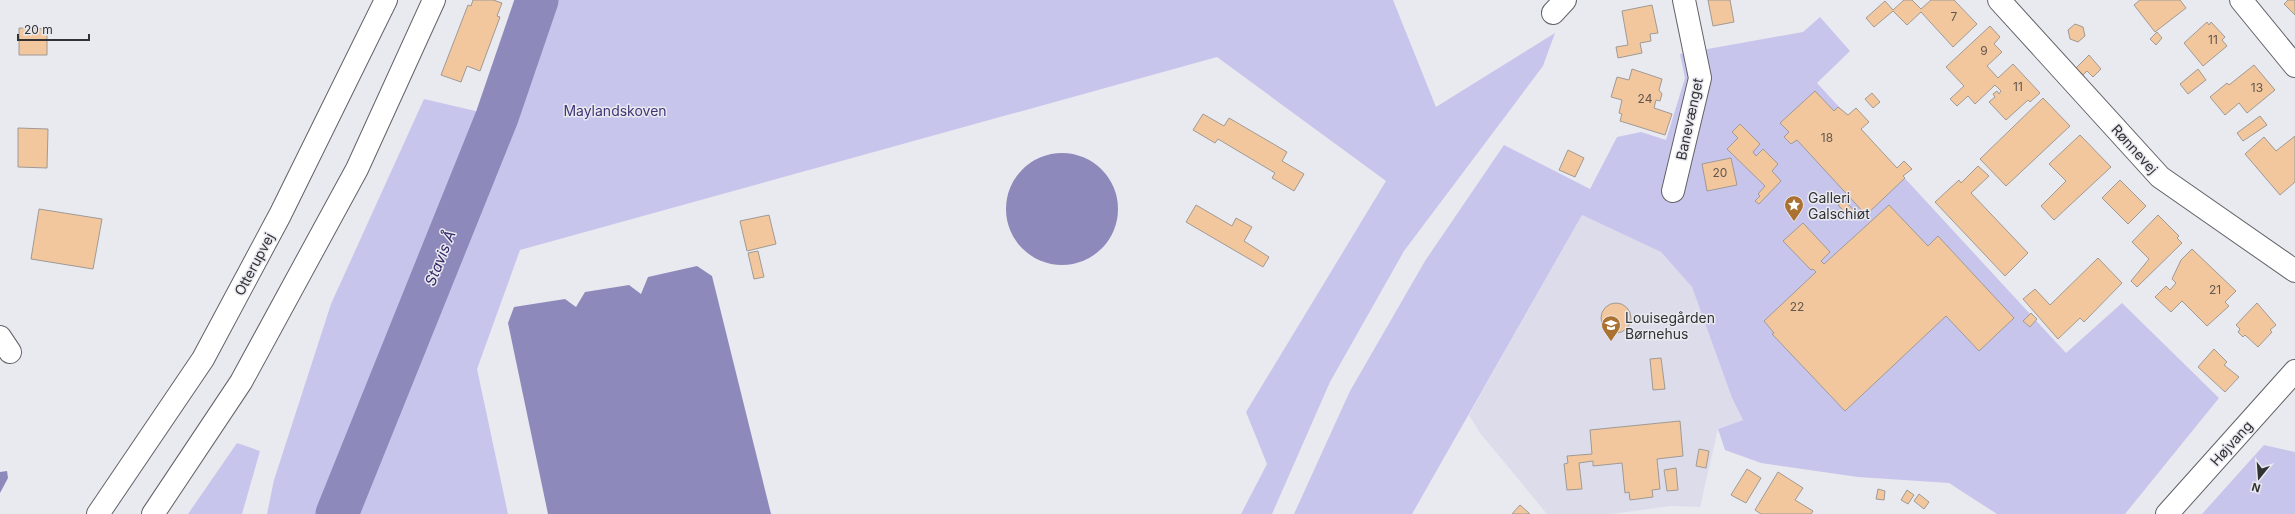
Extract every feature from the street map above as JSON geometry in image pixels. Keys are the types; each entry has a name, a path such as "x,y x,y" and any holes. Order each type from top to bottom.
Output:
{"main road":[{"name":"Otterupvej","path":"98,514 203,359 280,215 386,0"},
{"path":"154,514 245,375 357,169 434,0"},
{"name":"Banevænget","path":"1673,191 1700,78 1684,0"},
{"name":"Rønnevej","path":"1999,0 2160,177 2295,271"},
{"path":"2240,0 2295,66"},
{"name":"Højvang","path":"2167,514 2295,371"},
{"path":"107,514 125,475"}],"shaded area":[{"path":"1062,153 1084,157 1102,169 1114,187 1118,209 1114,231 1102,249 1084,261 1062,265 1040,261 1022,249 1010,231 1006,209 1010,187 1022,169 1040,157"},
{"name":"Louisegården Børnehus","path":"1582,215 1661,252 1692,287 1732,398 1743,420 1718,429 1700,507 1671,506 1612,514 1547,514 1480,433 1469,415"},
{"path":"697,266 712,276 771,514 548,514 508,323 514,307 565,299 576,307 585,292 629,285 641,294 648,277"},
{"path":"7,471 8,478 0,493 0,472"}],"green space":[{"name":"Maylandskoven","path":"537,0 1393,0 1436,107 1555,33 1543,66 1404,251 1330,382 1272,514 1241,514 1267,464 1246,412 1386,181 1217,57 520,250 477,369 508,514 267,514 274,480 331,304 424,99 497,116"},
{"name":"Galleri Galschiøt","path":"1820,17 1850,51 1817,83 2066,353 2122,303 2219,398 2125,514 1997,514 1949,483 1858,477 1761,463 1725,450 1718,429 1743,420 1732,398 1692,287 1661,252 1582,215 1412,514 1294,514 1350,391 1425,261 1504,145 1590,189 1617,137 1641,132 1666,140 1685,78 1680,54 1803,32"},
{"path":"237,443 260,451 242,514 188,514"},
{"path":"2264,445 2295,452 2295,514 2202,514"}],"building":[{"path":"473,0 493,0 502,3 497,16 500,17 480,71 467,66 461,82 441,75 468,5 471,6"},
{"path":"1708,0 1730,0 1734,22 1713,26"},
{"path":"1904,0 1912,0 1921,9 1931,0 1954,0 1977,24 1953,47 1921,12 1907,25 1893,11 1874,27 1866,18 1885,1 1893,10"},
{"path":"2140,0 2180,0 2186,8 2155,32 2134,5"},
{"path":"2288,0 2295,0 2295,15 2284,4"},
{"path":"1652,5 1658,33 1650,34 1651,41 1640,43 1642,53 1618,58 1616,47 1628,45 1622,11"},
{"path":"2207,22 2209,25 2211,22 2225,37 2222,40 2227,46 2203,66 2184,43"},
{"path":"2075,24 2083,27 2085,36 2078,42 2070,39 2068,30"},
{"path":"1990,26 2000,37 1994,44 2002,52 1987,66 1998,78 2013,64 2040,93 2030,102 2028,100 2006,120 1989,102 1995,97 1993,94 1997,91 1999,94 2001,91 1995,85 1975,104 1968,96 1957,106 1950,99 1964,86 1946,67"},
{"path":"19,28 47,29 47,55 19,55"},
{"path":"2157,32 2162,38 2156,45 2150,39"},
{"path":"2089,55 2101,69 2093,77 2087,71 2083,75 2076,68"},
{"path":"2254,65 2275,90 2247,113 2239,103 2225,115 2210,97 2227,83 2229,85"},
{"path":"1632,69 1662,79 1659,90 1662,94 1660,101 1656,100 1654,108 1672,114 1665,135 1620,121 1622,114 1619,113 1622,100 1611,97 1617,77 1629,80"},
{"path":"2198,69 2206,80 2188,94 2180,84"},
{"path":"1815,91 1834,111 1838,107 1848,115 1856,108 1869,122 1861,129 1897,168 1904,161 1912,169 1903,176 1905,178 1866,215 1797,140 1791,144 1784,137 1789,132 1780,123"},
{"path":"1872,93 1880,102 1873,108 1865,99"},
{"path":"2043,98 2070,126 2006,186 1980,159"},
{"path":"1203,114 1224,126 1229,118 1287,152 1282,161 1304,174 1294,191 1272,178 1275,173 1218,139 1215,143 1193,130"},
{"path":"2260,116 2267,125 2243,141 2237,133"},
{"path":"1740,124 1760,144 1753,152 1756,156 1763,149 1778,164 1772,171 1781,181 1759,204 1755,201 1760,196 1758,194 1765,186 1727,149 1738,138 1732,132"},
{"path":"18,128 48,129 47,168 18,167"},
{"path":"2080,135 2111,167 2054,220 2041,206 2066,181 2049,164"},
{"path":"2295,136 2295,182 2280,195 2245,154 2264,137 2276,151"},
{"path":"1568,150 1584,158 1575,177 1559,170"},
{"path":"1731,158 1737,185 1707,191 1702,164"},
{"path":"1978,166 1989,176 1971,193 2028,253 2005,276 1935,202 1959,180 1961,183"},
{"path":"2120,180 2146,206 2128,224 2102,198"},
{"path":"1844,200 1858,215 1852,220 1838,205"},
{"path":"1196,205 1232,226 1236,218 1252,227 1244,241 1269,257 1263,267 1186,222"},
{"path":"1889,205 1928,246 1938,236 2014,318 1979,351 1946,316 1845,411 1772,334 1774,333 1764,321 1816,272 1813,269 1811,270 1783,241 1803,223 1830,252 1821,261 1824,264"},
{"path":"39,209 102,219 93,269 31,259"},
{"path":"769,215 776,244 747,251 740,221"},
{"path":"2158,215 2179,236 2177,238 2182,243 2137,287 2131,281 2149,259 2132,242"},
{"path":"2192,249 2236,291 2225,302 2229,306 2207,326 2182,301 2171,312 2155,297 2166,286 2170,290 2176,283 2172,279 2181,260"},
{"path":"758,251 764,277 754,279 748,253"},
{"path":"2098,258 2122,283 2084,322 2080,318 2058,339 2023,299 2035,289 2050,305"},
{"path":"1616,303 1627,307 1631,318 1627,329 1616,333 1605,329 1601,318 1605,307"},
{"path":"2257,303 2276,325 2270,330 2272,332 2258,347 2245,335 2243,337 2238,332 2240,329 2236,325"},
{"path":"2031,313 2037,319 2030,327 2023,321"},
{"path":"2214,349 2227,362 2224,365 2239,377 2225,392 2198,367"},
{"path":"1661,358 1665,389 1653,390 1650,359"},
{"path":"1680,421 1683,456 1657,459 1660,489 1652,490 1653,497 1630,500 1629,492 1625,493 1622,463 1593,466 1593,461 1579,463 1582,489 1567,490 1564,464 1568,463 1567,456 1592,454 1590,430"},
{"path":"1699,449 1709,451 1706,468 1696,466"},
{"path":"1676,468 1678,490 1667,491 1664,470"},
{"path":"1747,469 1761,478 1746,503 1731,495"},
{"path":"1778,472 1803,488 1795,500 1813,511 1811,514 1761,514 1755,510"},
{"path":"1878,489 1885,491 1884,500 1876,499"},
{"path":"1907,490 1914,495 1908,504 1901,500"},
{"path":"1919,494 1929,502 1924,509 1914,501"},
{"path":"1520,505 1530,514 1512,514"}],"waterway":[{"name":"Stavis Å","path":"337,514 497,117 537,0"}],"place":[{"name":"Galleri Galschiøt","path":"1794,222"},
{"name":"Louisegården Børnehus","path":"1611,342"}]}
